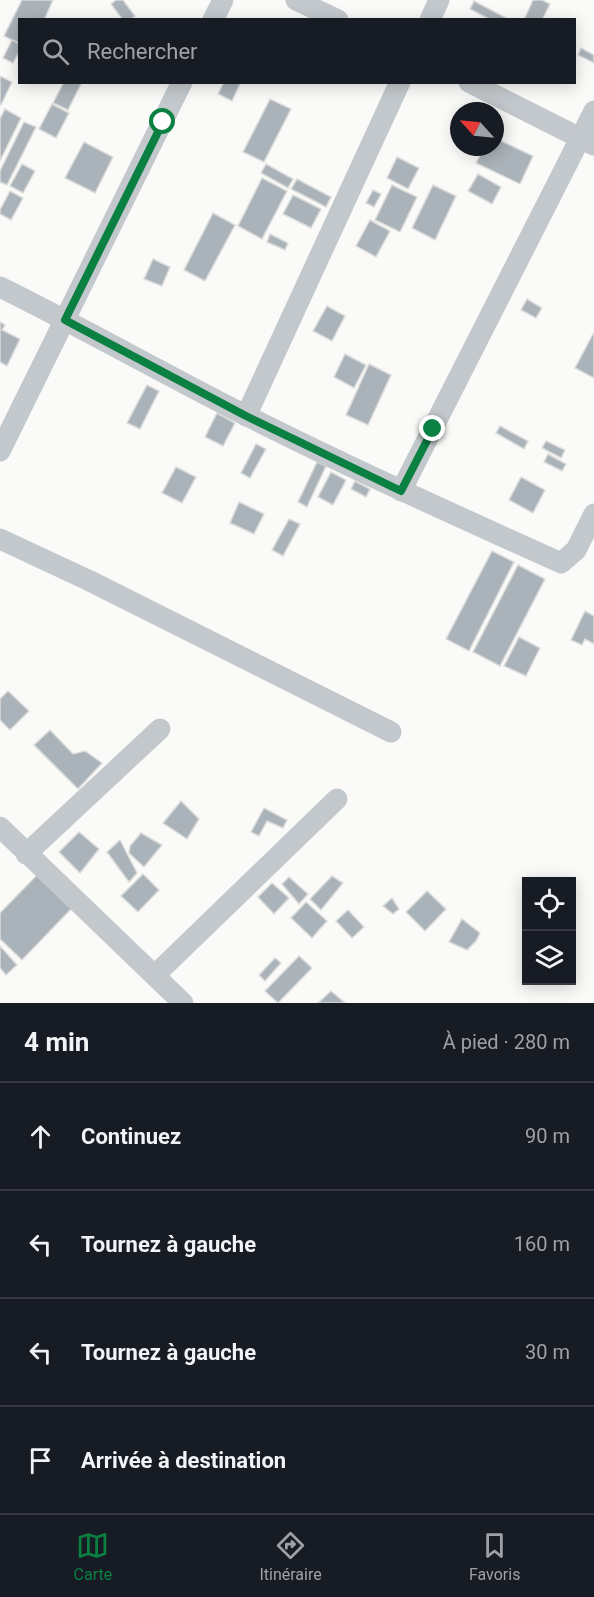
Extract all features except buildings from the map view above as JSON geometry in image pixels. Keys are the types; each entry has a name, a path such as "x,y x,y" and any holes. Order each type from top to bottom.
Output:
{"street":[{"path":"214,18 223,0"},
{"path":"296,0 334,18"},
{"path":"431,18 440,0"},
{"path":"0,451 181,84"},
{"path":"246,416 399,84"},
{"path":"473,84 587,142"},
{"path":"401,491 587,142 594,111"},
{"path":"0,287 246,416 401,491 561,563 576,550 594,514"},
{"path":"0,538 391,732"},
{"path":"26,854 160,729"},
{"path":"155,975 337,799"},
{"path":"0,827 183,1003"}],"route":[{"path":"163,122 65,320 246,416 401,491 433,429"}]}
